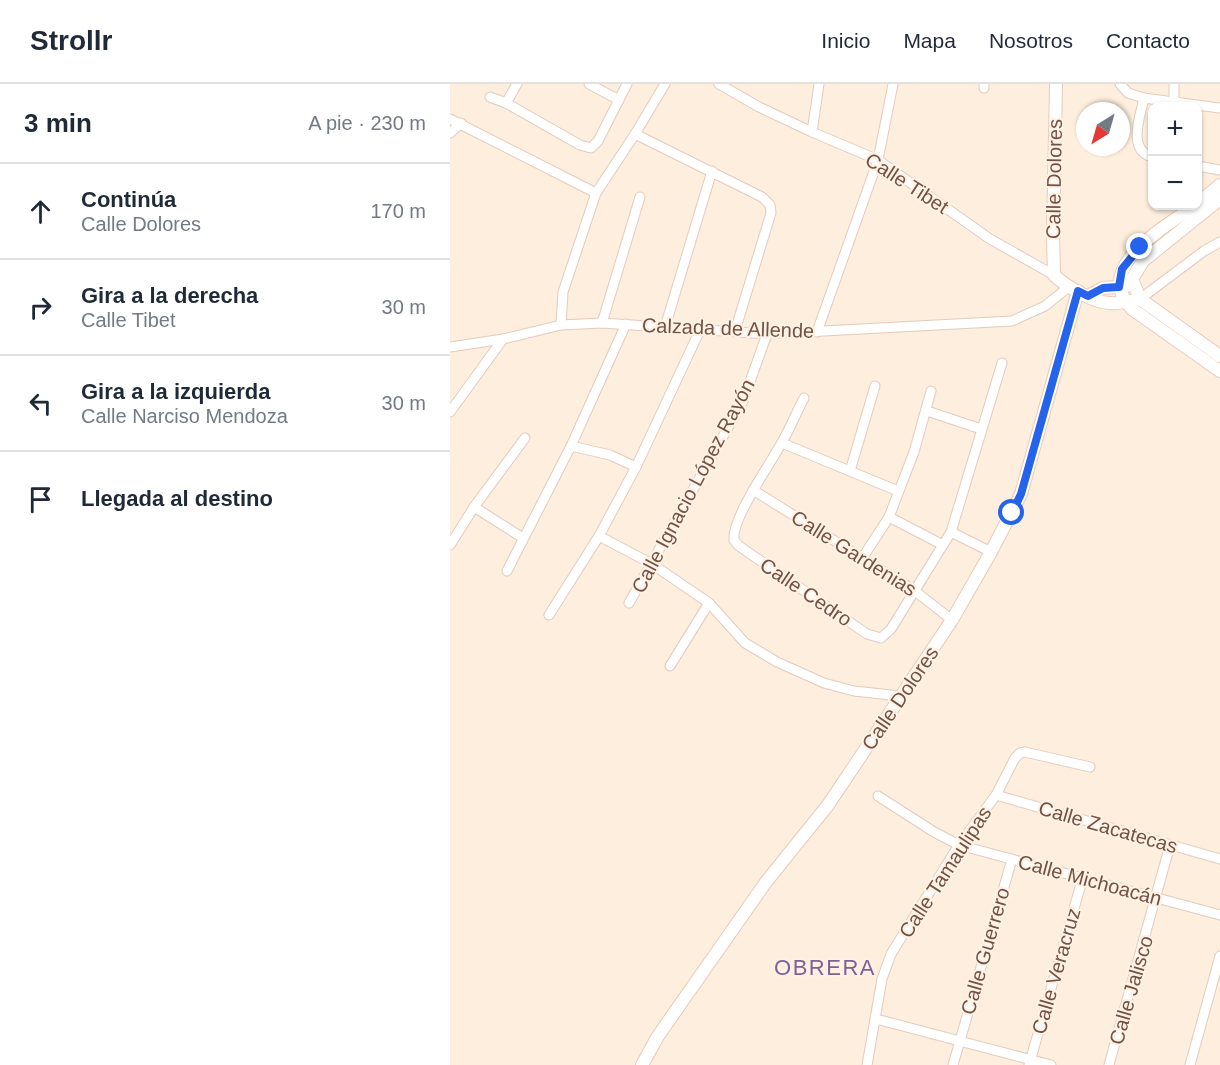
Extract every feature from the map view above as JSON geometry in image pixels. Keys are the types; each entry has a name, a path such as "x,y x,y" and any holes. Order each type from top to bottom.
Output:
{"street":[{"path":"506,103 517,84"},
{"path":"589,84 619,100"},
{"path":"490,97 506,103 580,145 591,148 598,141 627,84"},
{"path":"561,325 563,292 596,193 665,84"},
{"name":"Calle Tibet","path":"719,84 759,107 878,160 990,239 1054,274 1079,291 1101,302 1125,302 1140,299"},
{"path":"812,132 819,84"},
{"path":"817,332 878,160 892,84"},
{"name":"Calle Dolores","path":"1054,274 1056,84"},
{"path":"1120,84 1128,93 1144,98 1220,108"},
{"path":"1174,84 1174,101"},
{"path":"1144,98 1136,140 1139,149 1148,156"},
{"path":"450,119 596,193"},
{"path":"450,133 460,123"},
{"path":"635,134 762,197 770,205 771,213 735,331"},
{"path":"1202,167 1220,170"},
{"path":"665,327 712,171"},
{"path":"1202,199 1220,186"},
{"path":"602,323 640,197"},
{"path":"1220,199 1189,213 1134,252 1122,269 1119,287 1125,302 1220,371"},
{"path":"1189,213 1139,266 1132,279 1133,285 1140,299 1220,356"},
{"path":"1140,299 1204,251 1220,242"},
{"path":"1079,291 1133,285 1157,286"},
{"name":"Calle Dolores","path":"642,1065 658,1036 766,882 828,805 952,620 991,552 1021,494 1079,291"},
{"name":"Calzada de Allende","path":"450,347 503,339 561,325 602,323 767,334 1012,321 1079,291"},
{"path":"507,570 571,446 626,324"},
{"path":"549,615 599,536 636,467 700,330"},
{"name":"Calle Ignacio López Rayón","path":"629,603 743,401 767,334"},
{"path":"450,412 503,339"},
{"path":"915,591 951,531 1002,363"},
{"path":"850,471 875,386"},
{"path":"863,557 889,517 927,411 931,391"},
{"path":"753,490 782,443 804,398"},
{"path":"927,411 981,429"},
{"path":"450,545 474,507 525,438"},
{"path":"782,443 898,491"},
{"path":"571,446 610,456 636,467"},
{"name":"Calle Cedro","path":"753,490 735,528 734,540 739,546 867,634 877,639 881,638 891,629 915,591"},
{"name":"Calle Gardenias","path":"753,490 863,557 915,591 952,620"},
{"path":"474,507 523,538"},
{"path":"889,517 943,545"},
{"path":"951,531 991,552"},
{"path":"599,536 652,564 709,603 745,643 777,663 824,683 854,691 900,696"},
{"path":"670,666 709,603"},
{"name":"Calle Tamaulipas","path":"867,1065 882,979 891,954 959,845 996,795 1015,758 1021,752 1090,768"},
{"name":"Calle Zacatecas","path":"996,795 1220,859"},
{"name":"Calle Michoacán","path":"878,796 934,832 959,845 1220,915"},
{"name":"Calle Jalisco","path":"1109,1065 1170,845"},
{"name":"Calle Guerrero","path":"953,1065 1012,859"},
{"name":"Calle Veracruz","path":"1030,1063 1083,877"},
{"path":"1190,1065 1220,956"},
{"path":"876,1019 1030,1063 1051,1065"}],"district":[{"name":"OBRERA","path":"825,967"}],"route":[{"path":"1012,513 1021,494 1078,291 1088,296 1103,288 1119,287 1122,269 1140,247"}]}
